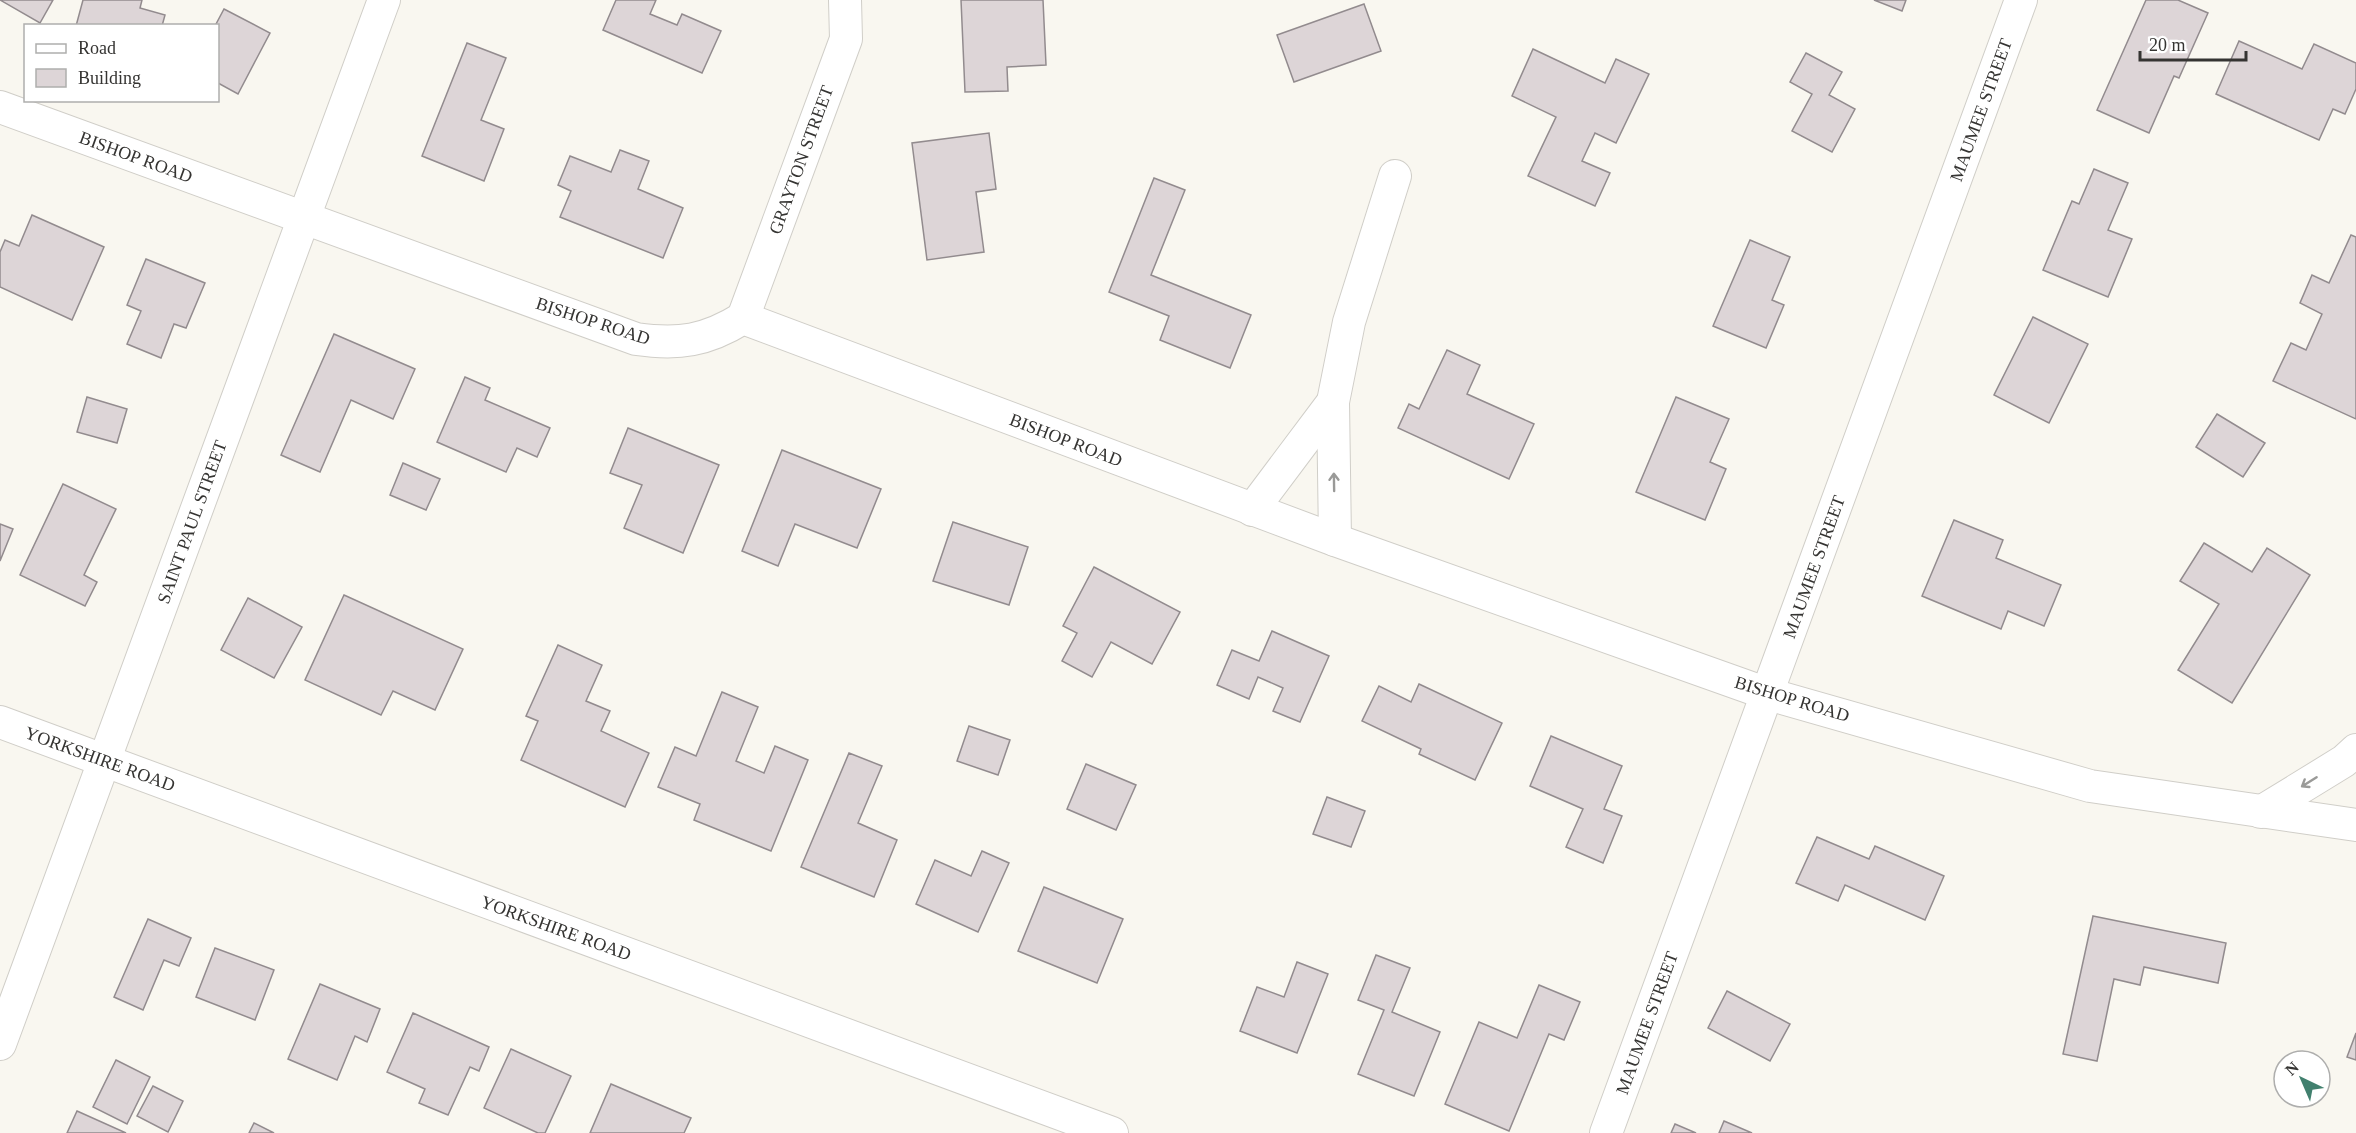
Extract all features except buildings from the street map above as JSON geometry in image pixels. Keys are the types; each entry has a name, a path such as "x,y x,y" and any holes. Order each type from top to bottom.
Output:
{"street":[{"name":"SAINT PAUL STREET","path":"0,1044 384,0"},
{"name":"GRAYTON STREET","path":"743,318 846,39 845,0"},
{"name":"MAUMEE STREET","path":"1606,1133 2021,0"},
{"name":"BISHOP ROAD","path":"0,107 636,339 665,343 694,340 722,331 743,318 1252,510 1768,694 2090,786 2356,825"},
{"path":"1335,540 1333,402 1349,322 1395,176"},
{"path":"1252,510 1333,402"},
{"name":"YORKSHIRE ROAD","path":"0,722 1112,1133"},
{"path":"2261,812 2344,761 2356,750"}]}
